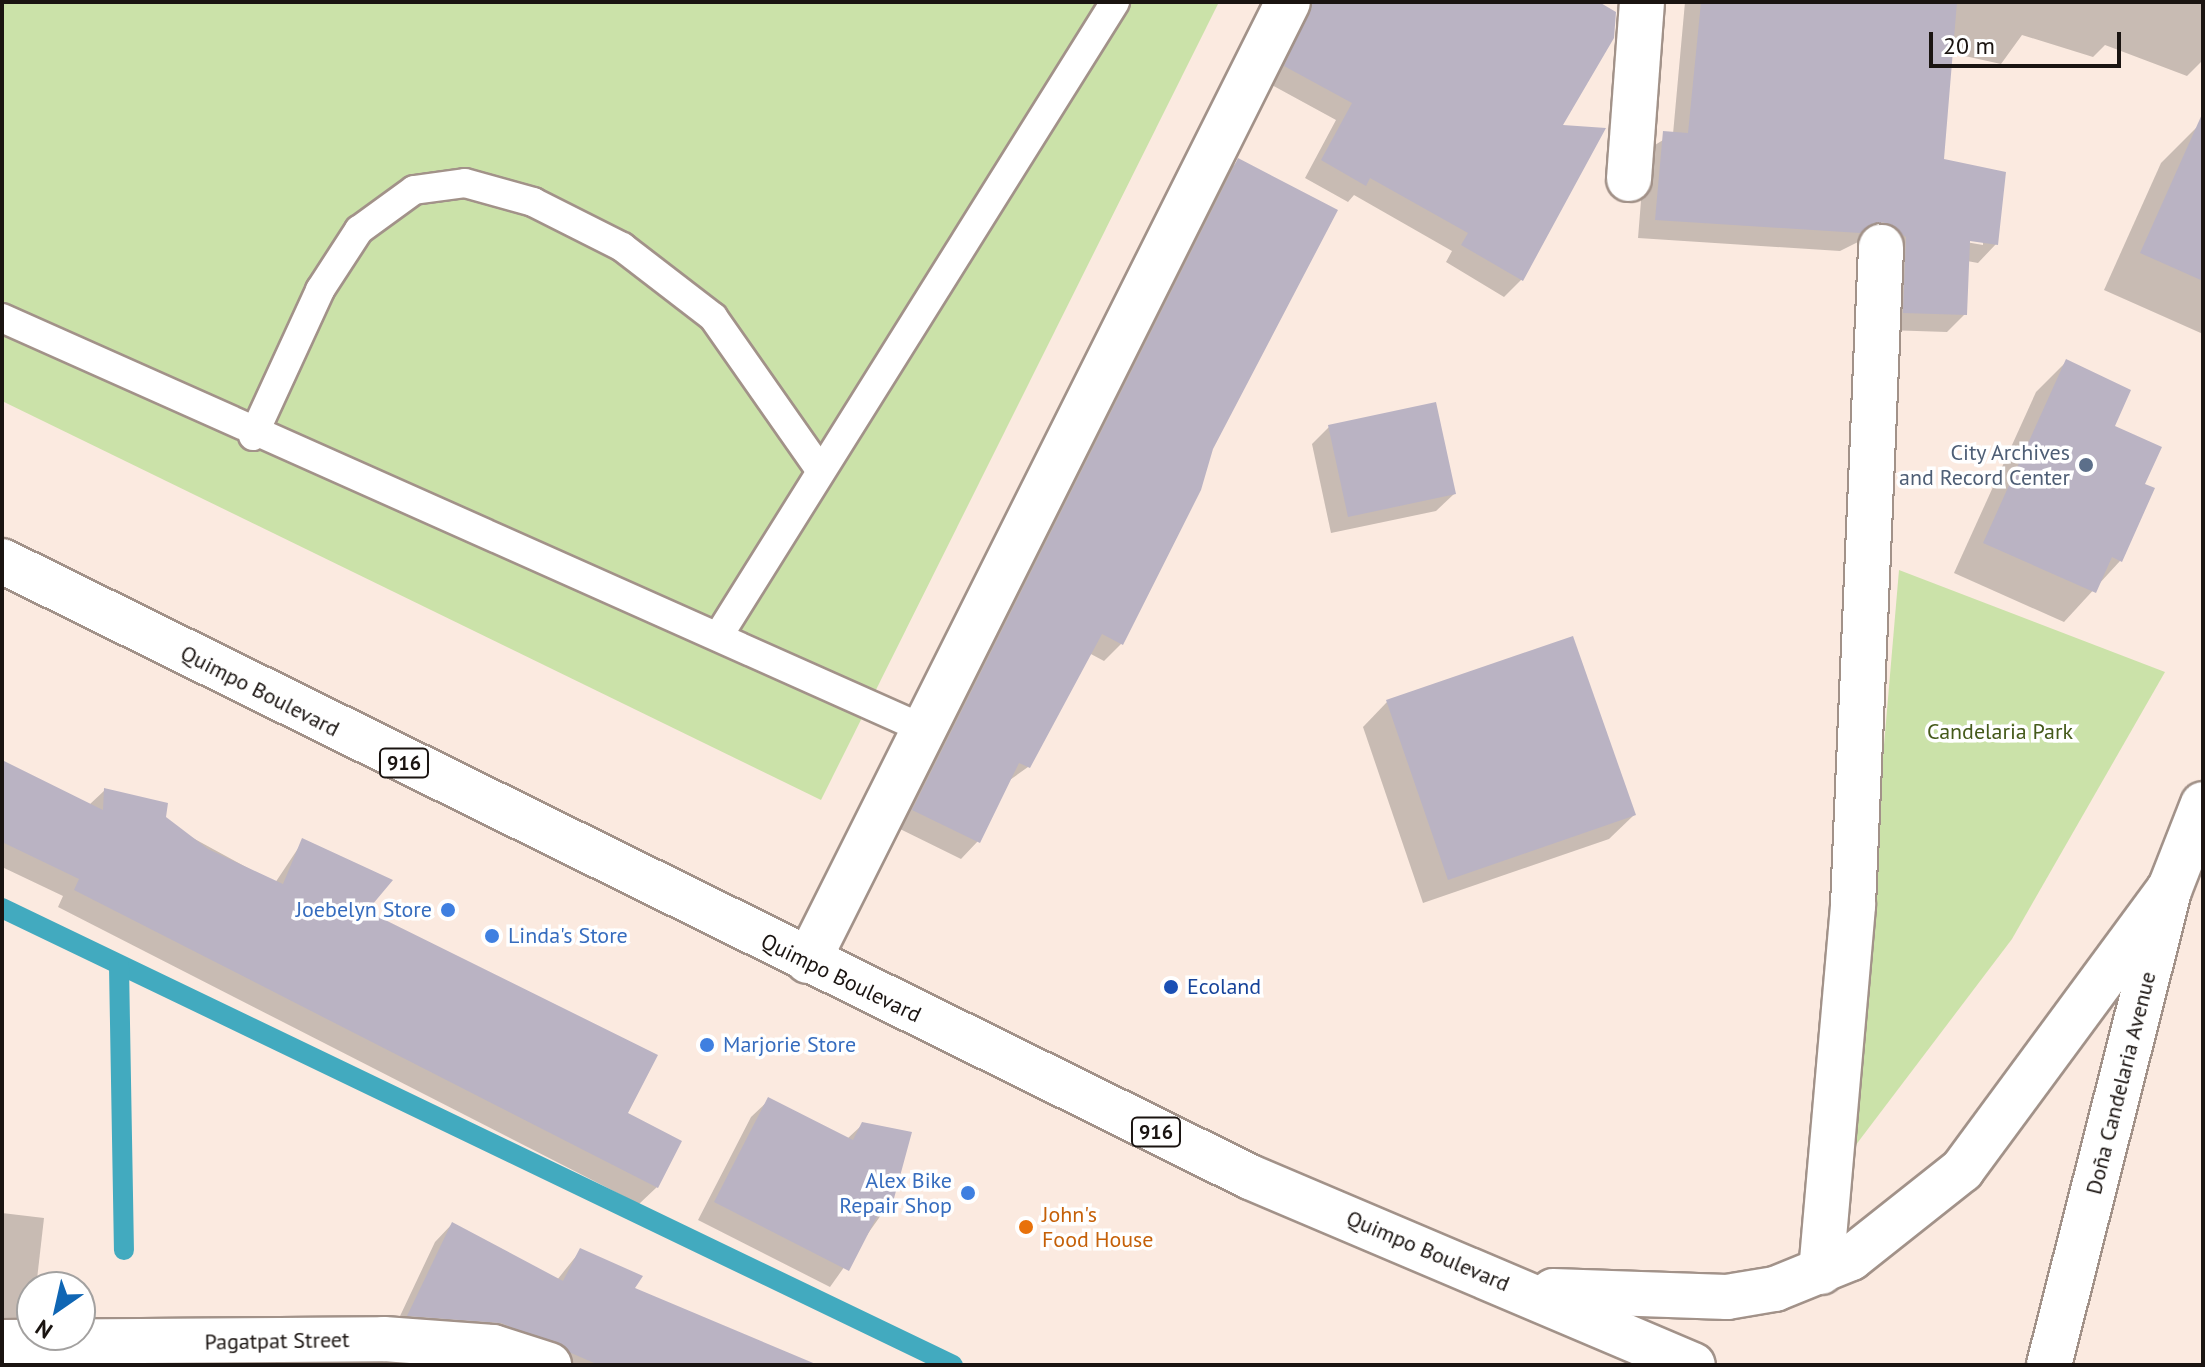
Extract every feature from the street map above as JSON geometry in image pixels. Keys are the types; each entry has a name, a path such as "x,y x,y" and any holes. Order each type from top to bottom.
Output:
{"street":[{"path":"808,961 1288,2"},
{"path":"1629,179 1642,2"},
{"path":"1821,1272 1853,905 1881,247"},
{"name":"Quimpo Boulevard","path":"2,561 1250,1177 1693,1365"},
{"name":"Doña Candelaria Avenue","path":"2049,1365 2170,888 2203,804"},
{"path":"1512,1287 1680,1299 1775,1289 1821,1272 1907,1220 1962,1170 2170,888"},
{"name":"Pagatpat Street","path":"2,1342 163,1354 384,1339 493,1347 549,1365"}],"lane":[{"path":"719,635 1115,2"},
{"path":"253,436 320,290 359,230 414,190 465,183 533,202 622,247 713,317 821,471"},
{"path":"2,318 253,436 719,635 926,730"}],"green space":[{"path":"2,2 1219,2 821,800 2,401"},
{"name":"Candelaria Park","path":"1899,570 2165,672 2012,939 1849,1154"}],"building":[{"path":"1313,2 1599,2 1616,12 1614,38 1563,125 1606,128 1523,281 1461,245 1468,233 1370,178 1366,186 1321,160 1352,103 1284,66"},
{"path":"1701,2 1957,2 1944,159 2006,172 1998,245 1970,241 1967,315 1903,313 1906,237 1883,222 1860,233 1655,220 1663,131 1688,133"},
{"path":"2203,112 2203,281 2140,253"},
{"path":"1238,158 1338,210 1213,449 1201,490 1123,645 1102,634 1030,768 1019,763 980,843 912,810"},
{"name":"City Archives and Record Center","path":"2066,359 2131,390 2115,426 2162,447 2145,484 2155,488 2122,562 2112,557 2096,593 1983,543"},
{"path":"1436,402 1456,494 1348,517 1328,425"},
{"path":"1573,636 1636,815 1448,880 1386,700"},
{"path":"2,760 103,810 104,788 168,803 166,817 208,849 283,884 302,838 393,880 367,911 658,1055 628,1113 682,1141 658,1188 74,890 79,879 2,842"},
{"path":"768,1097 853,1140 862,1122 912,1132 893,1202 886,1199 849,1271 714,1202"},
{"path":"452,1222 563,1281 580,1248 643,1276 635,1288 818,1365 599,1365 501,1323 407,1316"}],"waterway":[{"path":"2,908 953,1365"},
{"path":"119,966 124,1250"}],"place":[{"name":"City Archives and Record Center","path":"2086,465"},
{"name":"Joebelyn Store","path":"448,910"},
{"name":"Linda's Store","path":"492,936"},
{"name":"Ecoland","path":"1171,987"},
{"name":"Marjorie Store","path":"707,1045"},
{"name":"Alex Bike Repair Shop","path":"968,1193"},
{"name":"John's Food House","path":"1026,1227"}]}
